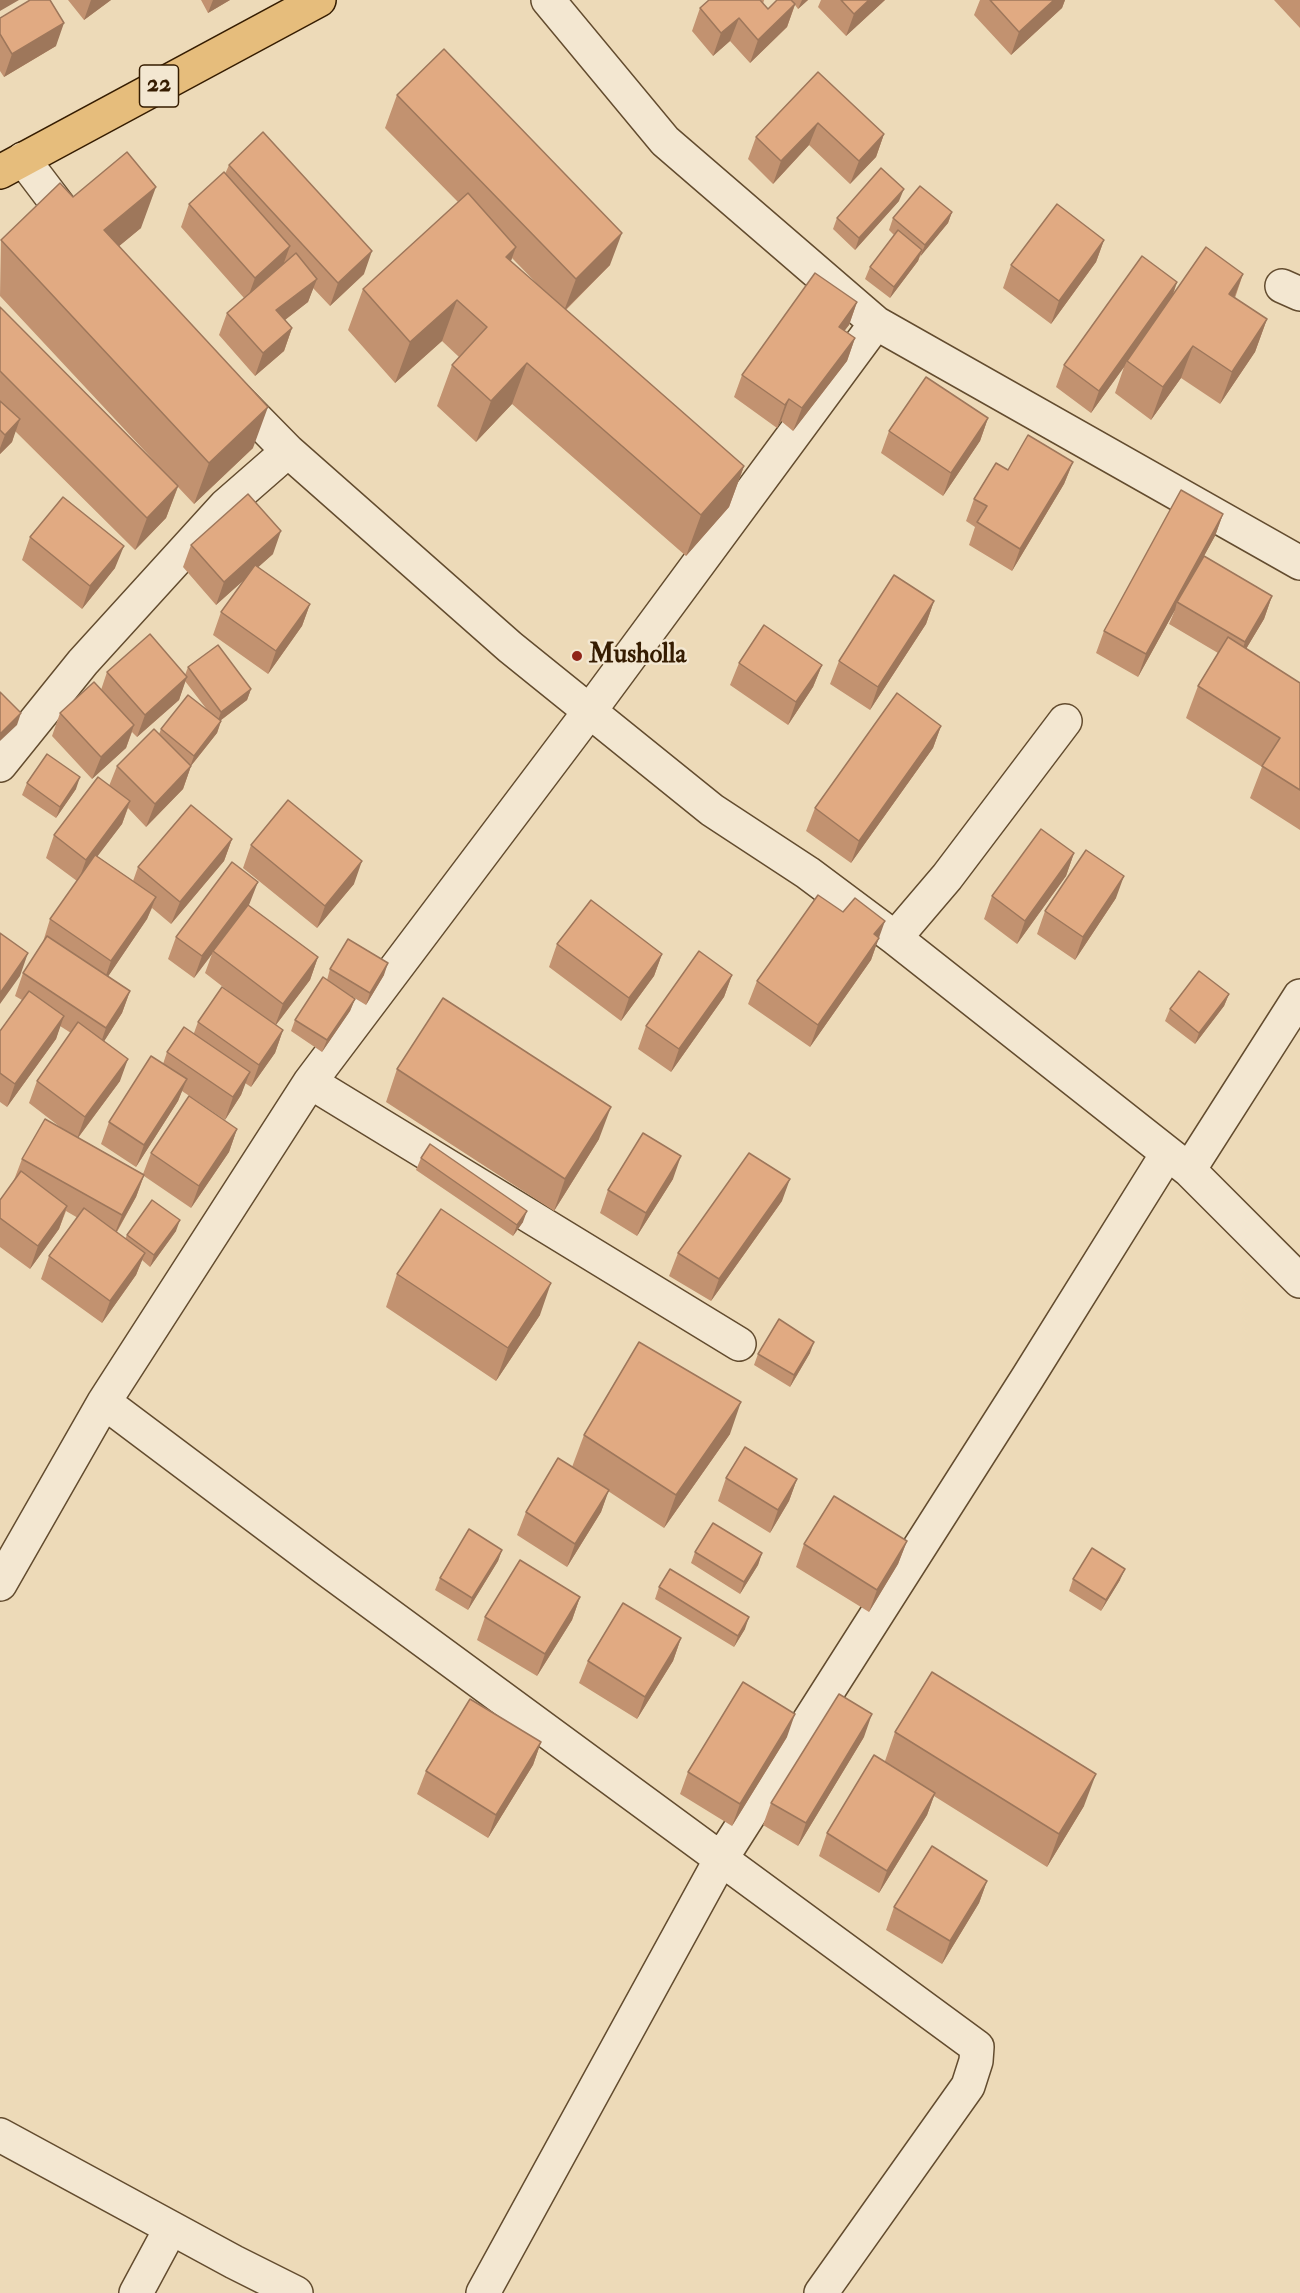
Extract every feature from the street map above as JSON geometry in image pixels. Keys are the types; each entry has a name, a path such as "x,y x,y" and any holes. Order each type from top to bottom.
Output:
{"highway":[{"name":"22","path":"11,166 319,0"}],"street":[{"path":"548,0 664,141 876,323 1300,563"},
{"path":"11,166 74,225"},
{"path":"0,1584 104,1402 310,1082 590,712 876,323"},
{"path":"207,369 288,451 510,647 712,810 808,873 1178,1162 1300,1281"},
{"path":"0,765 83,662 210,523 244,488 288,451"},
{"path":"895,939 947,877 1065,721"},
{"path":"483,2293 721,1859 1028,1377 1178,1162 1300,996"},
{"path":"310,1082 739,1344"},
{"path":"104,1402 977,2048 976,2061 968,2086 821,2293"},
{"path":"0,2135 296,2293"},
{"path":"136,2293 171,2228"}],"building":[{"path":"30,0 50,0 64,23 12,54 0,34 0,18"},
{"path":"709,0 760,0 768,9 777,0 791,0 795,4 758,40 739,18 721,33 700,8"},
{"path":"841,0 869,0 854,14"},
{"path":"990,0 1054,0 1019,32"},
{"path":"444,49 622,233 576,279 397,95"},
{"path":"818,72 884,134 859,161 818,123 781,161 756,137"},
{"path":"263,132 372,251 338,283 229,165"},
{"path":"127,152 156,187 104,230 268,407 209,463 1,240 60,183 73,197"},
{"path":"881,168 904,189 859,238 837,218"},
{"path":"224,172 290,246 255,278 189,204"},
{"path":"920,186 952,212 925,245 893,218"},
{"path":"468,193 516,247 506,257 744,466 701,515 527,363 491,401 452,365 487,327 457,300 410,342 363,289"},
{"path":"1057,204 1104,240 1059,301 1011,265"},
{"path":"898,230 922,250 894,287 870,267"},
{"path":"1206,247 1243,274 1229,294 1267,319 1232,372 1193,346 1163,387 1127,361"},
{"path":"296,253 317,279 276,310 292,328 263,353 227,313"},
{"path":"1142,256 1177,282 1099,391 1064,365"},
{"path":"815,273 857,302 839,327 855,338 802,408 789,399 785,405 742,375"},
{"path":"0,307 178,486 147,518 0,371"},
{"path":"926,377 988,418 951,473 889,431"},
{"path":"0,401 20,419 5,435 0,430"},
{"path":"1028,435 1073,462 1020,549 977,522 987,506 974,499 996,463 1008,470"},
{"path":"1181,490 1223,514 1146,654 1104,631"},
{"path":"248,494 281,531 224,582 191,545"},
{"path":"63,497 124,546 90,586 30,537"},
{"path":"1204,556 1272,596 1245,642 1177,602"},
{"path":"255,565 310,604 276,651 221,612"},
{"path":"894,575 934,601 878,687 839,661"},
{"path":"764,625 822,665 796,702 739,663"},
{"path":"150,634 187,677 145,715 107,672"},
{"path":"1228,637 1300,683 1300,790 1262,766 1280,738 1198,686"},
{"path":"218,645 251,689 221,712 188,667"},
{"path":"94,682 134,725 101,757 60,713"},
{"path":"0,692 21,713 0,734"},
{"path":"897,693 941,726 859,841 815,808"},
{"path":"188,695 221,721 194,756 161,729"},
{"path":"154,729 191,766 155,804 117,766"},
{"path":"47,754 80,777 60,807 27,783"},
{"path":"98,777 130,801 86,860 54,835"},
{"path":"288,800 362,861 325,906 251,845"},
{"path":"191,805 232,839 180,902 138,867"},
{"path":"1041,829 1074,853 1025,921 992,896"},
{"path":"1086,850 1124,876 1083,937 1045,911"},
{"path":"95,855 156,897 111,961 50,919"},
{"path":"232,862 258,882 202,956 176,937"},
{"path":"818,895 843,912 855,898 885,921 874,934 879,938 818,1025 757,981"},
{"path":"591,900 662,954 629,998 557,944"},
{"path":"248,905 318,957 283,1004 213,951"},
{"path":"0,933 28,953 0,993"},
{"path":"47,936 130,991 106,1028 23,973"},
{"path":"348,939 388,963 370,993 330,969"},
{"path":"699,951 732,975 679,1049 646,1026"},
{"path":"1199,971 1229,994 1199,1033 1170,1009"},
{"path":"323,977 355,999 327,1040 295,1020"},
{"path":"222,987 283,1030 259,1065 198,1022"},
{"path":"29,991 64,1016 15,1084 0,1073 0,1031"},
{"path":"443,998 611,1107 565,1179 397,1069"},
{"path":"78,1022 128,1059 85,1117 37,1081"},
{"path":"184,1027 250,1072 233,1097 167,1052"},
{"path":"151,1056 187,1079 144,1145 109,1122"},
{"path":"189,1096 237,1129 199,1186 151,1153"},
{"path":"45,1119 144,1175 122,1215 22,1159"},
{"path":"643,1133 681,1156 646,1213 608,1190"},
{"path":"430,1144 527,1211 517,1225 421,1158"},
{"path":"749,1153 790,1179 719,1279 678,1253"},
{"path":"21,1171 67,1206 38,1246 0,1218 0,1200"},
{"path":"152,1200 180,1220 154,1255 127,1235"},
{"path":"84,1208 145,1253 110,1301 49,1256"},
{"path":"441,1209 551,1283 508,1348 397,1274"},
{"path":"779,1319 814,1342 794,1375 758,1354"},
{"path":"639,1342 741,1402 676,1495 584,1435"},
{"path":"745,1447 797,1479 778,1510 726,1478"},
{"path":"558,1458 609,1490 575,1544 526,1512"},
{"path":"834,1496 907,1541 877,1590 804,1544"},
{"path":"713,1523 762,1553 744,1582 695,1552"},
{"path":"469,1529 502,1550 472,1598 440,1578"},
{"path":"1092,1548 1125,1569 1106,1600 1073,1579"},
{"path":"520,1560 580,1597 545,1654 485,1617"},
{"path":"670,1569 749,1617 738,1636 659,1587"},
{"path":"623,1603 681,1638 645,1697 588,1661"},
{"path":"932,1672 1096,1774 1059,1834 895,1732"},
{"path":"743,1682 795,1714 740,1804 688,1772"},
{"path":"839,1694 872,1714 806,1823 771,1803"},
{"path":"470,1699 541,1742 496,1815 426,1771"},
{"path":"874,1755 935,1793 887,1871 827,1833"},
{"path":"932,1846 987,1881 950,1941 894,1907"}],"place":[{"name":"Musholla","path":"577,656"}]}
